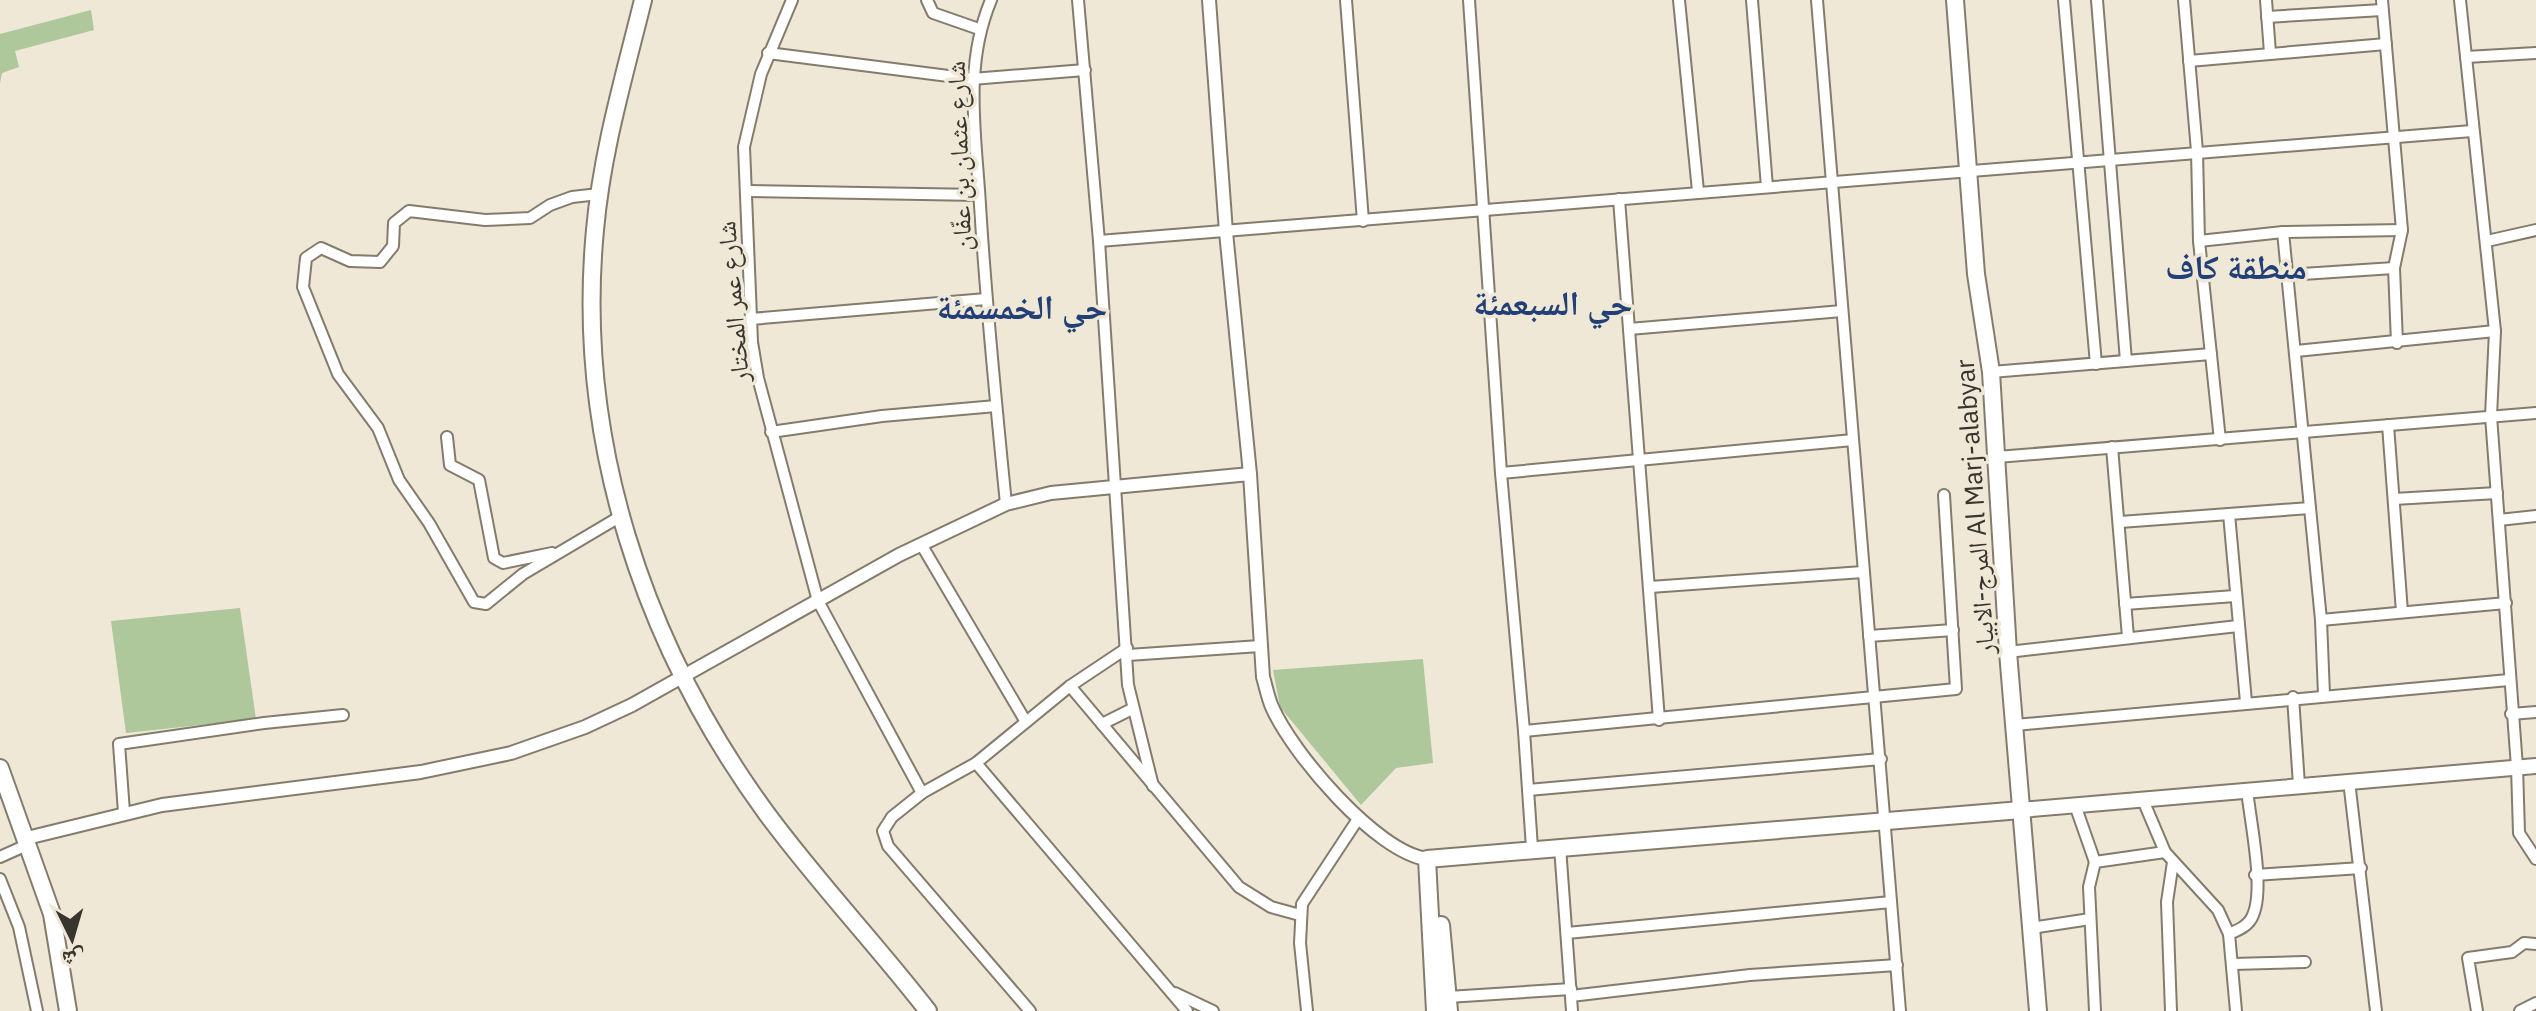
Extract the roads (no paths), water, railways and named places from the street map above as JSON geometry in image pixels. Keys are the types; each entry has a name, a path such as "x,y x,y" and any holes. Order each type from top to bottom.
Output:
{"main road":[{"path":"643,0 613,111 599,194 592,263 593,344 606,452 621,516 650,608 682,679 767,813 854,925 928,1011"},
{"name":"المرج-الابيار Al Marj-alabyar","path":"1955,0 1976,274 1991,372 2008,652 2038,1011"},
{"path":"1431,858 2536,766"},
{"path":"0,768 28,841 55,927 68,1011"},
{"path":"1431,858 1448,1004"},
{"path":"1431,858 1435,1011"}],"street":[{"name":"شارع عمر المختار","path":"792,0 768,53 747,125 751,319 758,378 818,601 922,793"},
{"path":"927,0 933,13 979,29"},
{"name":"شارع عثمان بن عفّان","path":"991,0 979,29 972,79 986,299 1006,504"},
{"path":"1078,0 1099,241 1132,709 1153,786"},
{"path":"1209,0 1226,232 1250,474 1263,677 1271,706 1303,754 1358,819 1403,852 1431,858"},
{"path":"1346,0 1363,221"},
{"path":"1469,0 1501,473 1532,848"},
{"path":"1679,0 1698,191"},
{"path":"1752,0 1767,187"},
{"path":"1817,0 1900,1011"},
{"path":"2064,0 2096,364"},
{"path":"2097,0 2126,361"},
{"path":"2184,0 2197,151 2199,241 2220,440"},
{"path":"2266,0 2270,53"},
{"path":"2460,0 2495,331 2491,416 2506,603 2519,833 2536,859"},
{"path":"2267,17 2382,5 2402,230 2394,268 2397,343"},
{"path":"2189,61 2386,44"},
{"path":"768,53 972,79 1085,70"},
{"path":"2466,57 2536,53"},
{"path":"1099,241 2472,131"},
{"path":"746,191 979,195"},
{"path":"599,194 572,197 550,205 530,218 485,220 409,211 394,223 393,246 380,262 350,261 321,248 306,258 303,287 338,374 378,428 399,480 429,523 470,600 486,604 558,552 621,516"},
{"path":"1619,199 1659,720"},
{"path":"2199,241 2283,232 2402,230"},
{"path":"2487,241 2536,230"},
{"path":"2283,232 2321,620 2324,695"},
{"path":"2287,275 2394,268"},
{"path":"751,319 986,299"},
{"path":"1629,329 1842,311"},
{"path":"2296,351 2495,331"},
{"path":"1991,372 2211,354"},
{"path":"771,432 882,416 996,406"},
{"path":"1997,457 2536,413"},
{"path":"2388,425 2402,612"},
{"path":"447,437 450,465 479,480 494,558 503,563 558,552"},
{"path":"1501,473 1853,440"},
{"path":"2112,447 2128,637"},
{"path":"0,857 28,841 124,812 421,772 511,753 585,727 682,679 921,544 1006,504 1023,498 1115,486 1250,474"},
{"path":"2394,499 2497,493"},
{"path":"1524,731 1956,689 1944,495"},
{"path":"2120,522 2310,508"},
{"path":"2229,514 2246,702"},
{"path":"2499,520 2536,516"},
{"path":"921,544 1026,722"},
{"path":"1650,587 1863,572"},
{"path":"2125,604 2235,596"},
{"path":"2321,620 2506,603"},
{"path":"2008,652 2238,626"},
{"path":"1869,636 1953,630"},
{"path":"1030,1011 888,846 885,826 922,793 976,763 1070,686 1127,652 1260,646"},
{"path":"2015,725 2293,697 2509,680"},
{"path":"1070,686 1239,887 1262,903 1300,915"},
{"path":"2293,697 2299,785"},
{"path":"1102,724 1132,709"},
{"path":"2511,714 2536,712"},
{"path":"124,812 119,744 343,715"},
{"path":"1528,790 1881,759"},
{"path":"976,763 1187,1011"},
{"path":"2349,781 2376,1011"},
{"path":"2229,934 2244,927 2253,916 2255,875 2247,790"},
{"path":"2143,800 2165,852 2218,910 2229,934 2236,1011"},
{"path":"2075,805 2095,862 2089,887 2095,1011"},
{"path":"1307,1011 1300,915 1313,884 1358,819"},
{"path":"1560,847 1572,1011"},
{"path":"2095,862 2165,852"},
{"path":"2171,1011 2167,902 2173,862"},
{"path":"2255,875 2361,868"},
{"path":"0,879 19,927 37,1011"},
{"path":"1567,933 1891,902"},
{"path":"2031,928 2090,919"},
{"path":"2477,1011 2468,958 2512,952 2524,943 2536,944"},
{"path":"2233,964 2305,962"},
{"path":"1448,1004 1750,975 1897,965"},
{"path":"1169,990 1213,1011"},
{"path":"2520,1011 2536,1003"}],"district":[{"name":"منطقة كاف","path":"2236,266"},
{"name":"حي السبعمئة","path":"1553,302"},
{"name":"حي الخمسمئة","path":"1022,306"}]}
